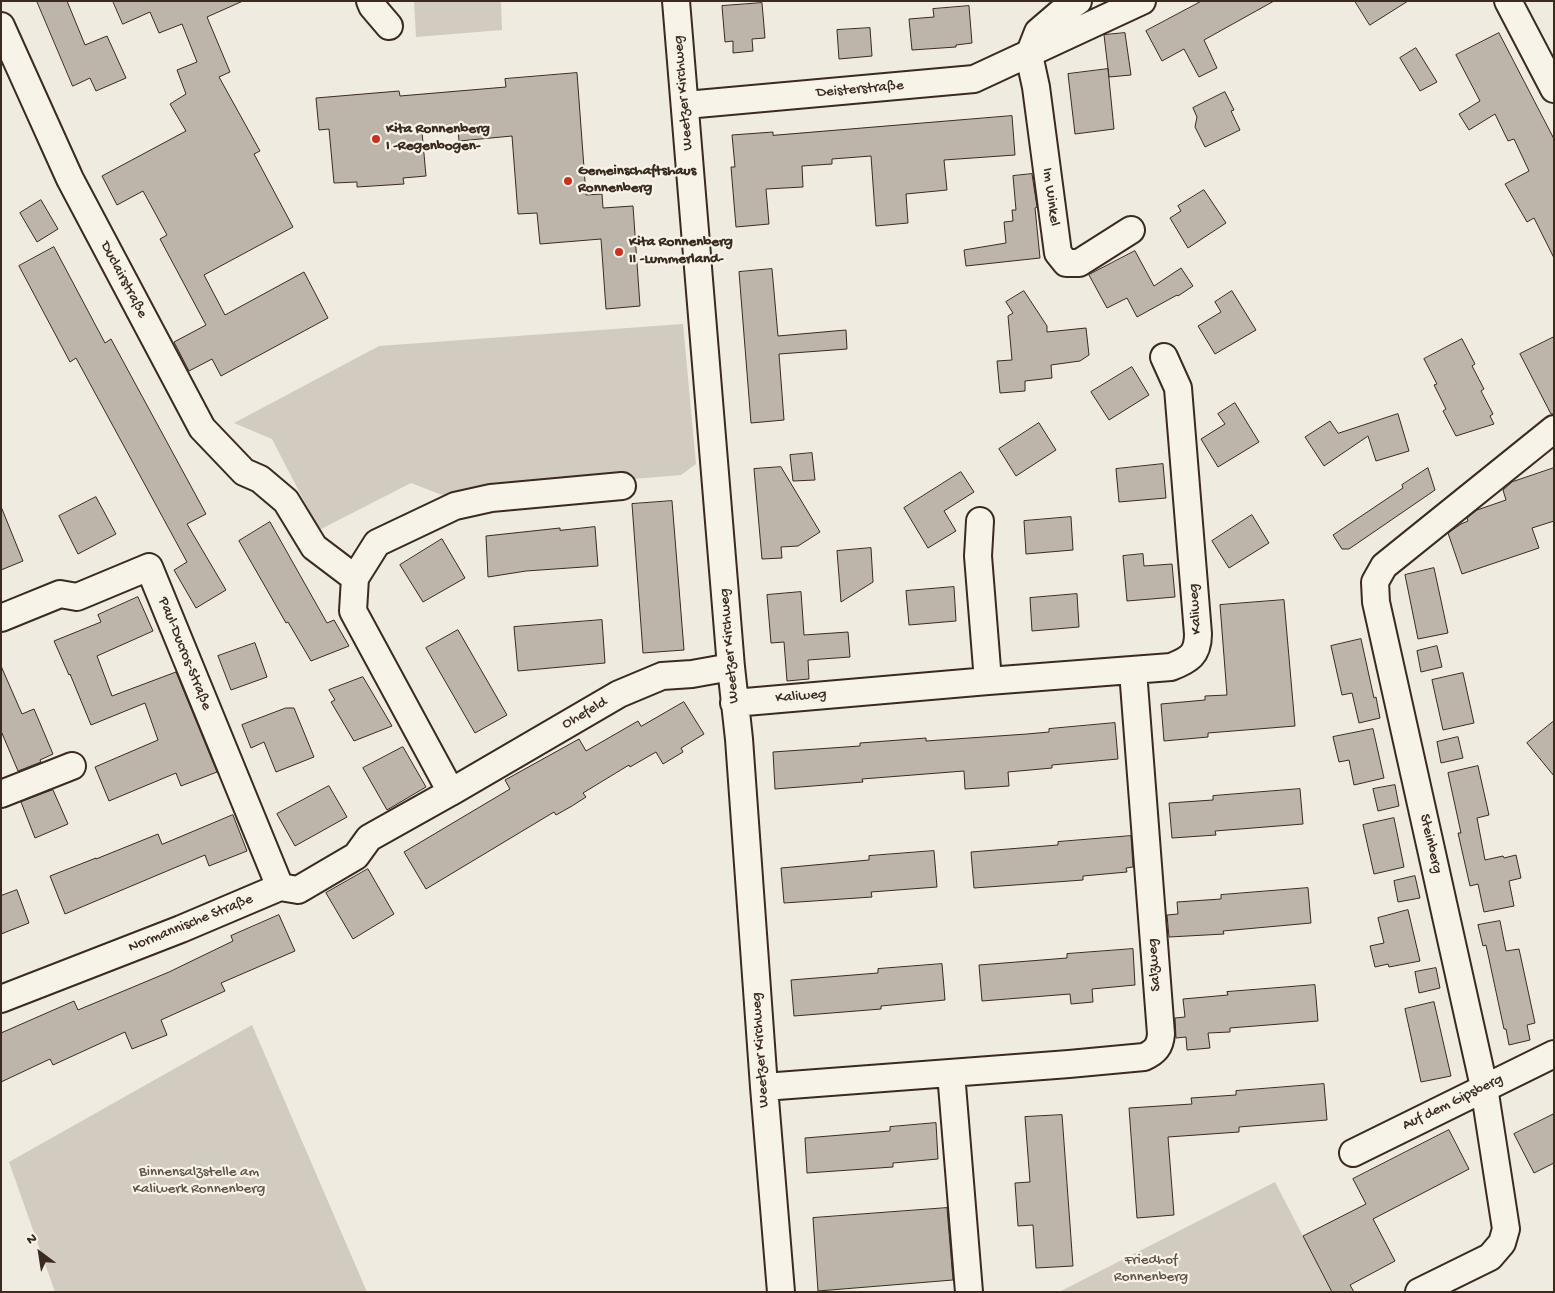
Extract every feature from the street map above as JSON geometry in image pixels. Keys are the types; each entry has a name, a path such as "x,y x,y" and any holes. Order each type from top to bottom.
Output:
{"street":[{"path":"370,1 389,26"},
{"name":"Weetzer Kirchweg","path":"676,1 734,703 739,740 781,1292"},
{"path":"1029,55 1038,32 1058,14 1078,1"},
{"name":"Deisterstraße","path":"686,105 974,79 1142,1"},
{"path":"1518,4 1554,89"},
{"name":"Duclairstraße","path":"1,26 70,179 202,428 244,472 260,479 286,501 314,547 355,578"},
{"name":"Im Winkel","path":"1029,55 1036,86 1058,253 1066,263 1079,263 1130,230"},
{"name":"Kaliweg","path":"734,703 988,680 1132,671 1172,667 1188,660 1198,645 1178,388 1164,357"},
{"name":"Steinberg","path":"1419,1292 1490,1257 1502,1243 1506,1229 1484,1087 1376,602 1375,582 1384,566 1554,429"},
{"path":"451,792 353,612 355,578 378,543 455,506 491,498 622,486"},
{"path":"980,521 978,556 988,680"},
{"name":"Paul-Ducros-Straße","path":"1,618 60,594 76,597 149,567 280,887"},
{"name":"Ohefeld","path":"369,838 619,694 662,676 692,674 731,667"},
{"name":"Salzweg","path":"764,1087 1144,1057 1155,1052 1160,1043 1161,1034 1132,671"},
{"path":"1,794 72,766"},
{"name":"Normannische Straße","path":"1,999 181,929 280,887 298,890 356,856 369,838"},
{"name":"Auf dem Gipsberg","path":"1353,1153 1554,1054"},
{"path":"950,1073 969,1292"}],"green space":[{"path":"414,1 501,1 502,30 416,37"},
{"path":"683,324 696,464 681,475 442,495 411,483 319,530 272,439 234,423 379,346"},
{"name":"Binnensalzstelle am Kaliwerk Ronnenberg","path":"252,1025 367,1292 55,1292 9,1162"},
{"name":"Friedhof Ronnenberg","path":"1275,1182 1332,1292 1059,1292"}],"building":[{"path":"37,1 67,1 85,45 107,36 126,78 96,91 90,78 73,86"},
{"path":"113,1 243,1 207,17 230,72 219,77 260,151 254,154 293,227 204,275 225,315 304,272 328,318 221,376 212,359 189,371 174,342 206,325 160,239 167,235 143,191 117,205 102,176 186,131 170,104 186,94 177,70 197,62 182,24 159,33 150,12 123,24"},
{"path":"1202,1 1274,1 1204,40 1217,68 1199,77 1184,49 1162,61 1146,31"},
{"path":"1355,1 1408,1 1370,25"},
{"path":"762,3 765,38 752,39 753,51 733,53 733,41 725,42 722,6"},
{"path":"969,6 972,43 956,45 956,47 912,50 909,19 934,17 933,9"},
{"path":"870,28 872,56 839,59 837,30"},
{"path":"1125,33 1131,75 1109,77 1104,35"},
{"path":"1499,33 1554,139 1554,258 1534,218 1527,222 1505,184 1529,171 1514,139 1508,141 1495,114 1469,130 1459,114 1480,101 1456,55"},
{"path":"1416,48 1437,82 1420,91 1400,58"},
{"path":"1108,69 1114,129 1075,134 1068,74"},
{"path":"577,73 586,195 602,194 603,208 633,206 640,306 606,309 601,239 540,244 537,213 518,214 512,136 459,141 458,129 422,132 426,176 403,178 404,184 357,187 357,182 334,183 329,129 319,130 316,98 399,91 400,96 506,87 505,79"},
{"path":"1225,92 1234,110 1231,111 1240,130 1205,147 1195,127 1197,117 1193,108"},
{"path":"1012,116 1015,155 944,160 947,190 906,194 908,223 876,226 871,156 832,159 832,164 802,166 803,187 766,189 769,224 736,227 731,167 735,167 732,135 773,132 773,135"},
{"path":"1032,174 1037,207 1035,208 1040,258 966,266 964,250 1006,243 1004,222 1013,221 1012,210 1016,210 1013,176"},
{"path":"1204,190 1226,223 1188,248 1170,218 1181,211 1178,206"},
{"path":"41,200 58,229 37,242 20,213"},
{"path":"54,247 105,343 111,339 206,514 187,524 226,590 196,608 174,570 187,562 76,358 70,362 19,266"},
{"path":"1135,251 1154,286 1181,268 1193,286 1137,317 1127,298 1107,308 1089,275"},
{"path":"772,269 778,336 846,330 847,349 779,354 784,420 751,423 739,272"},
{"path":"1024,291 1047,326 1047,332 1086,328 1089,355 1080,361 1051,365 1052,378 1025,381 1025,391 1000,393 997,361 1012,360 1008,316 1013,313 1006,302"},
{"path":"1232,291 1256,330 1215,354 1198,326 1221,312 1215,302"},
{"path":"1554,337 1554,414 1551,414 1520,354"},
{"path":"1462,339 1475,364 1472,366 1484,389 1481,391 1493,414 1490,416 1494,424 1456,436 1443,411 1446,409 1434,385 1437,384 1424,359"},
{"path":"1132,367 1149,395 1109,420 1091,392"},
{"path":"1235,403 1259,442 1218,467 1201,439 1225,424 1218,414"},
{"path":"1398,414 1409,451 1376,461 1368,436 1324,466 1305,437 1330,421 1338,433"},
{"path":"1039,423 1056,450 1016,476 999,449"},
{"path":"812,453 815,480 793,481 790,455"},
{"path":"1163,464 1166,498 1119,502 1116,469"},
{"path":"781,467 820,532 798,546 781,547 782,558 762,559 754,469"},
{"path":"1428,468 1435,490 1349,549 1342,549 1333,535 1403,488 1402,485"},
{"path":"1554,468 1554,521 1532,528 1539,548 1462,574 1448,533 1468,521 1467,518 1477,510 1506,500 1503,490 1512,482"},
{"path":"961,472 974,492 944,511 956,531 928,548 904,508"},
{"path":"96,497 116,534 78,554 59,516"},
{"path":"672,501 684,650 643,653 632,504"},
{"path":"1,510 23,561 1,570"},
{"path":"1252,515 1269,543 1229,568 1212,541"},
{"path":"1071,517 1073,550 1026,554 1024,521"},
{"path":"270,522 327,623 334,620 349,646 311,661 288,622 286,623 239,541"},
{"path":"595,527 598,566 526,571 488,577 486,536 560,528 560,530"},
{"path":"442,539 465,578 423,602 400,565"},
{"path":"871,548 873,582 841,602 837,551"},
{"path":"1143,554 1144,566 1172,564 1175,597 1127,601 1123,556"},
{"path":"1434,568 1448,633 1418,639 1405,575"},
{"path":"954,587 956,621 909,625 906,591"},
{"path":"801,592 804,635 848,632 850,657 808,660 809,679 787,681 784,642 771,643 767,595"},
{"path":"1077,594 1079,627 1032,631 1030,598"},
{"path":"138,597 153,631 97,656 112,696 176,672 217,772 181,786 176,773 109,801 95,767 158,740 145,703 91,725 54,641 101,622 98,615"},
{"path":"1284,600 1295,726 1208,733 1208,737 1164,741 1161,704 1205,700 1205,696 1227,695 1220,605"},
{"path":"602,620 605,663 518,671 514,627"},
{"path":"458,630 507,715 475,733 426,648"},
{"path":"1361,639 1380,718 1359,723 1352,693 1342,695 1331,646"},
{"path":"255,643 267,677 231,690 218,656"},
{"path":"1437,646 1442,667 1421,672 1417,651"},
{"path":"1,666 22,714 34,709 53,754 40,760 41,762 18,771 1,731"},
{"path":"1463,673 1474,723 1443,730 1432,680"},
{"path":"363,677 392,726 354,741 331,702 335,700 329,690"},
{"path":"684,702 704,734 681,748 683,752 663,764 656,752 630,767 629,765 583,793 586,797 572,806 556,815 554,812 426,889 404,852 510,789 505,780 579,739 586,751 638,721 641,726"},
{"path":"286,708 294,708 314,757 276,772 264,742 251,748 242,725"},
{"path":"1554,721 1554,776 1527,743"},
{"path":"1115,723 1118,759 1052,765 1052,768 1008,772 1009,786 965,789 964,771 862,779 863,782 775,789 773,752 860,746 860,743 926,738 926,741 1027,734 1049,732 1049,729"},
{"path":"1373,729 1384,778 1354,785 1349,760 1339,762 1333,737"},
{"path":"1458,737 1463,758 1441,763 1437,742"},
{"path":"403,747 426,787 387,810 363,768"},
{"path":"1478,766 1489,815 1477,818 1485,860 1516,855 1521,878 1509,881 1514,906 1484,912 1478,884 1470,886 1458,833 1461,833 1448,773"},
{"path":"1395,785 1399,806 1378,811 1373,789"},
{"path":"329,786 347,817 295,846 277,814"},
{"path":"1300,789 1303,824 1215,831 1216,835 1172,838 1169,803 1213,800 1213,796"},
{"path":"53,790 68,824 35,838 21,802"},
{"path":"233,815 247,851 209,866 205,855 65,914 50,876 158,834 162,844"},
{"path":"1394,818 1404,867 1374,874 1363,825"},
{"path":"1131,836 1133,867 1126,868 1127,872 1083,876 1083,880 974,888 971,852 1058,845 1058,842"},
{"path":"934,851 937,887 871,892 872,897 784,903 781,868 869,860 869,856"},
{"path":"368,869 394,914 353,939 326,893"},
{"path":"1415,876 1420,898 1398,902 1394,881"},
{"path":"1308,888 1311,923 1223,931 1224,934 1169,937 1167,915 1178,914 1177,902 1221,899 1221,895"},
{"path":"17,890 29,923 1,934 1,896"},
{"path":"1408,910 1420,961 1389,967 1388,964 1375,967 1370,946 1384,943 1378,918"},
{"path":"279,915 295,951 221,983 225,991 161,1020 167,1035 132,1049 125,1032 53,1065 50,1059 1,1082 1,1033 74,1001 78,1010 169,972 233,941 231,936"},
{"path":"1500,921 1506,951 1519,949 1535,1023 1527,1025 1530,1040 1509,1045 1486,945 1483,946 1478,925"},
{"path":"1133,949 1135,985 1092,989 1093,1002 1071,1004 1070,994 982,1001 979,965 1067,958 1067,954"},
{"path":"942,964 945,1000 881,1006 881,1009 794,1016 791,980 878,973 878,969"},
{"path":"1436,968 1440,988 1419,993 1415,972"},
{"path":"1315,985 1318,1021 1230,1028 1230,1032 1208,1033 1210,1048 1187,1050 1186,1037 1176,1038 1175,1018 1185,1017 1183,999 1228,995 1227,992"},
{"path":"1434,1002 1451,1076 1421,1082 1405,1009"},
{"path":"1324,1084 1327,1120 1239,1127 1239,1132 1168,1137 1174,1215 1137,1218 1129,1108 1192,1104 1191,1098 1236,1095 1236,1091"},
{"path":"1554,1114 1554,1163 1534,1173 1514,1134"},
{"path":"1062,1115 1073,1266 1036,1268 1033,1225 1018,1226 1015,1183 1030,1182 1025,1117"},
{"path":"936,1123 938,1159 893,1163 893,1167 807,1173 805,1138 890,1131 890,1127"},
{"path":"1449,1130 1469,1169 1373,1219 1395,1261 1350,1285 1354,1292 1332,1292 1303,1236 1366,1204 1353,1179"},
{"path":"947,1208 953,1280 818,1291 813,1218"}],"place":[{"name":"Kita Ronnenberg I -Regenbogen-","path":"376,139"},
{"name":"Gemeinschaftshaus Ronnenberg","path":"568,181"},
{"name":"Kita Ronnenberg II -Lummerland-","path":"619,252"}]}
